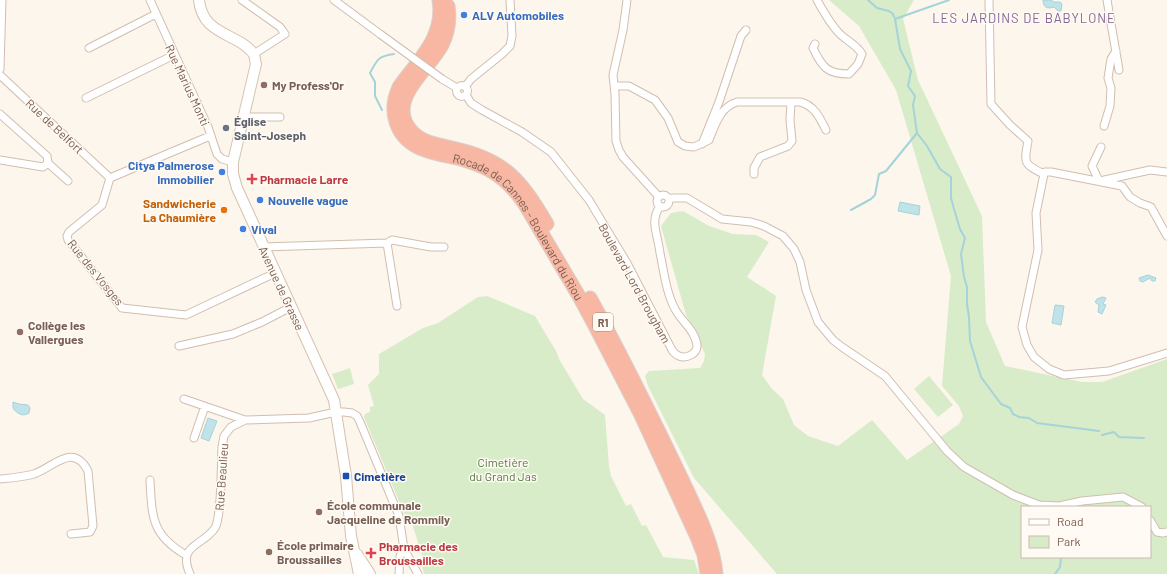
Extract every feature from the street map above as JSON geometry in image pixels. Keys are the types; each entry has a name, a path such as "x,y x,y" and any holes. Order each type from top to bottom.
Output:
{"highway":[{"name":"Rocade de Cannes - Boulevard du Riou","path":"439,0 440,13 436,34 430,45 399,87 396,94 394,115 399,129 409,143 417,148 472,162 491,171 508,183 524,203 580,298 641,415 697,537 704,555 707,574"},
{"name":"Rocade de Cannes - Boulevard du Riou","path":"447,0 449,17 446,35 439,50 407,94 404,107 405,120 413,133 425,141 466,151 499,165 514,177 532,199 588,293 649,411 694,504 712,552 716,574"}],"street":[{"path":"0,69 2,0"},
{"name":"Rue Marius Monti","path":"150,0 208,127 218,156 222,159 233,162"},
{"path":"199,0 201,11 205,20 210,26 248,47 254,54 285,34 280,27 242,0"},
{"path":"336,0 380,34 442,79 457,88"},
{"path":"457,88 460,86 465,86 471,79 510,46 512,36 510,0"},
{"path":"627,0 621,39 613,75 615,86 616,141 619,150 659,197 662,195 669,199 687,198 722,219 751,222 764,226 783,236 794,249 800,262 806,290 818,322 833,340 885,376 947,451 964,467 1013,495 1038,505 1059,506 1082,501 1127,498 1140,506"},
{"path":"815,44 813,48 816,55 830,72 849,74 858,64 862,54 858,48 838,33 817,0"},
{"path":"989,0 991,104 1010,125 1028,141 1025,159 1029,167 1044,174 1045,172 1051,172 1122,186 1130,197 1151,207 1167,236"},
{"path":"1107,0 1118,70"},
{"path":"89,48 156,14"},
{"path":"702,144 719,102 741,36 746,30"},
{"path":"1104,126 1110,106 1111,88 1108,78 1111,59 1116,51"},
{"name":"Avenue de Grasse","path":"254,54 256,64 233,162 233,174 237,188 263,247 334,400 346,476 351,536 354,550 370,574"},
{"path":"86,98 174,55"},
{"name":"Rue de Belfort","path":"0,75 110,178"},
{"path":"457,88 457,93 464,96 466,95 467,90 465,86"},
{"path":"615,86 629,86 655,100 668,118 678,142 685,146 694,147 709,140 715,124 724,110 729,104 737,102 806,103 812,107 820,117 826,130"},
{"name":"Boulevard Lord Brougham","path":"466,95 471,103 522,132 551,152 589,200 623,256 672,350 678,356 690,356 695,352 697,346 695,338 675,309 668,288 655,226 656,214 660,206 657,200 659,197"},
{"path":"754,174 754,168 760,157 788,146 792,142 790,120 791,102"},
{"path":"0,114 47,156 48,163 68,181"},
{"path":"244,117 280,117"},
{"path":"110,178 210,136"},
{"path":"1100,181 1092,166 1101,147"},
{"path":"0,160 42,167 48,163"},
{"path":"1100,181 1150,170 1167,172"},
{"path":"1044,174 1036,213 1038,250 1022,327 1027,345 1034,357 1049,369 1064,375 1108,371 1167,353"},
{"name":"Rue des Vosges","path":"110,178 102,206 69,232 67,236 68,240 122,308 186,315 275,273"},
{"path":"660,206 666,207 669,199"},
{"path":"263,247 387,243 392,240 431,247 444,247"},
{"path":"387,243 397,306"},
{"path":"179,346 233,334 262,322 291,307"},
{"path":"184,399 245,420 309,418 336,412 352,413 357,416 399,516 404,549 418,574"},
{"path":"194,438 204,406"},
{"name":"Rue Beaulieu","path":"186,555 193,546 215,528 218,516 224,436 231,427 245,420"},
{"path":"0,479 33,474 67,457 75,456 79,458 85,464 88,471 93,526 90,532 71,534"},
{"path":"150,480 153,518 160,534 175,549 186,555 186,565 190,574"},
{"path":"1151,522 1158,532 1167,532"},
{"path":"399,574 400,556 404,549"},
{"path":"354,550 359,574"}],"green space":[{"path":"829,0 914,0 903,19 918,80 982,216 986,322 1005,366 1082,382 1102,382 1167,359 1167,574 777,574 694,478 648,386 645,376 649,371 700,368 704,361 705,354 686,315 661,226 671,213 683,211 709,226 733,234 756,235 769,242 747,277 776,296 762,375 772,389 783,399 794,425 808,436 838,446 872,420 907,460 959,424 963,416 959,406 942,386 951,276 896,90 859,26"},
{"name":"Cimetière du Grand Jas","path":"487,296 535,316 583,399 605,415 611,476 626,506 631,504 642,526 646,525 663,557 694,560 699,574 424,574 422,555 411,520 406,518 364,417 365,414 370,412 370,407 374,406 368,385 379,374 379,354 423,328 438,323 478,297"},
{"path":"350,368 354,384 338,389 332,374"},
{"path":"929,376 953,405 938,417 914,389"}],"water":[{"path":"1043,0 1060,2 1062,4 1061,11 1058,11 1054,7 1046,7"},
{"path":"900,202 920,206 919,215 898,211"},
{"path":"1148,275 1156,278 1155,281 1152,281 1150,278 1143,282 1140,281 1139,278"},
{"path":"1102,297 1106,298 1103,304 1106,305 1102,314 1098,312 1099,305 1095,302 1097,299"},
{"path":"1055,305 1064,306 1061,325 1052,323"},
{"path":"13,402 28,405 30,408 29,413 22,415 16,412 13,408"},
{"path":"208,418 217,421 209,441 201,438"}],"waterway":[{"path":"868,0 877,8 889,11 893,14 900,49 911,71 908,86 915,96 913,105 917,133 927,146 940,169 951,177 951,198 960,229 965,238 961,254 967,287 970,341 981,377 1001,404 1010,408 1013,414 1019,417 1029,418 1037,423 1099,431"},
{"path":"895,19 949,0"},
{"path":"382,110 375,96 375,82 370,73 374,65 381,57 394,54"},
{"path":"851,210 871,199 875,195 879,174 886,171 917,133"},
{"path":"1102,435 1114,432 1119,437 1144,438"},
{"path":"1055,574 1060,567 1061,558"}],"place":[{"name":"ALV Automobiles","path":"464,15"},
{"name":"My Profess'Or","path":"264,85"},
{"name":"Église Saint-Joseph","path":"226,128"},
{"name":"Citya Palmerose Immobilier","path":"222,172"},
{"name":"Pharmacie Larre","path":"252,179"},
{"name":"Nouvelle vague","path":"260,200"},
{"name":"Sandwicherie La Chaumière","path":"224,210"},
{"name":"Vival","path":"243,229"},
{"name":"Collège les Vallergues","path":"20,332"},
{"name":"Cimetière","path":"346,476"},
{"name":"École communale Jacqueline de Rommily","path":"319,512"},
{"name":"École primaire Broussailles","path":"269,552"},
{"name":"Pharmacie des Broussailles","path":"371,553"}],"district":[{"name":"LES JARDINS DE BABYLONE","path":"1024,18"}]}
